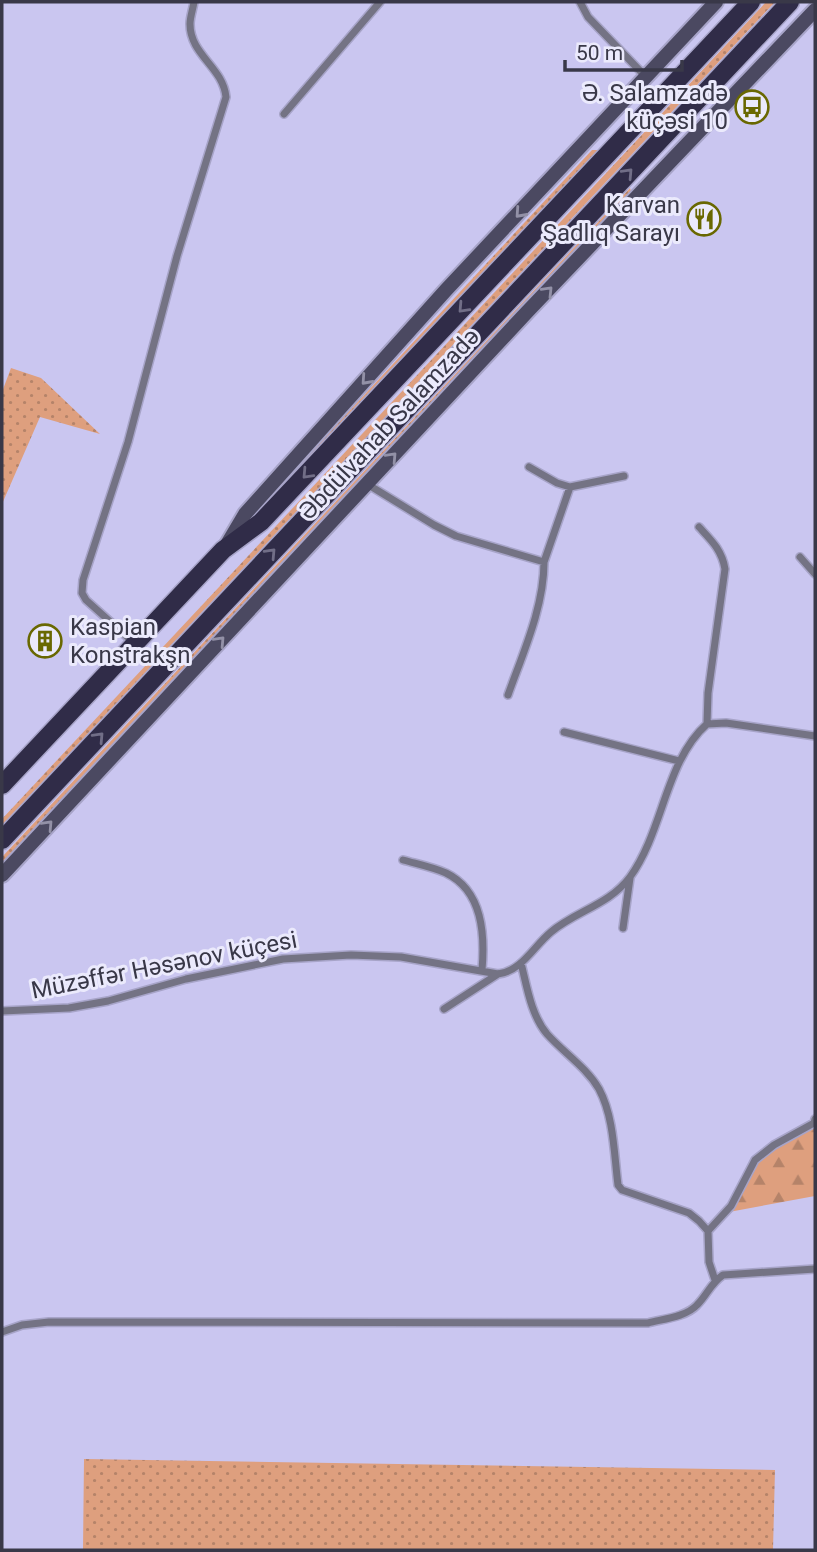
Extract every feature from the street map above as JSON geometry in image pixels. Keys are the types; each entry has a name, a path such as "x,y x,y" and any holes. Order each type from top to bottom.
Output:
{"main road":[{"name":"Əbdülvahab Salamzadə","path":"223,550 245,514 446,290 716,2"},
{"name":"Əbdülvahab Salamzadə","path":"2,785 223,550 261,523 751,2"},
{"name":"Əbdülvahab Salamzadə","path":"2,841 790,2"},
{"name":"Əbdülvahab Salamzadə","path":"2,875 367,483 815,10"}],"street":[{"path":"135,644 86,600 82,593 83,580 128,442 177,256 226,97 220,76 196,49 190,23 194,2"},
{"path":"284,114 380,2"},
{"path":"580,2 588,17 645,76"},
{"path":"529,467 557,483 570,487 624,476"},
{"path":"367,483 456,537 544,562"},
{"path":"508,695 530,632 544,576 544,562 570,487"},
{"path":"699,527 719,550 725,569 708,693 707,724"},
{"path":"800,557 815,574"},
{"path":"444,1009 498,974 510,973 555,928 609,898 630,877 654,835 679,761 692,737 707,724 726,723 815,736"},
{"path":"564,732 679,761"},
{"path":"403,860 457,880 473,899 481,918 483,932 482,970"},
{"path":"623,928 630,877"},
{"name":"Müzəffər Həsənov küçesi","path":"2,1011 69,1008 108,1001 186,979 283,959 351,955 401,957 498,974"},
{"path":"521,963 538,1019 546,1033 590,1075 601,1093 611,1127 618,1185 630,1194 689,1213 708,1231"},
{"path":"715,1280 709,1262 708,1231 731,1206 755,1160 774,1145 814,1123 815,1119"},
{"path":"2,1332 22,1325 48,1322 648,1323 682,1315 695,1308 715,1280 723,1275 734,1272 815,1269"}],"green space":[{"path":"766,2 775,2 2,825 2,819"},
{"path":"592,150 599,150 256,518 246,522"},
{"path":"630,188 631,191 2,864 2,857"},
{"path":"11,368 41,378 100,434 40,417 2,504 2,392"},
{"path":"815,1126 815,1196 729,1212 756,1154"},
{"path":"84,1459 775,1470 773,1550 83,1550"}],"place":[{"name":"Ə. Salamzadə küçəsi 10","path":"752,107"},
{"name":"Karvan Şadlıq Sarayı","path":"704,219"},
{"name":"Kaspian Konstrakşn","path":"45,641"}]}
